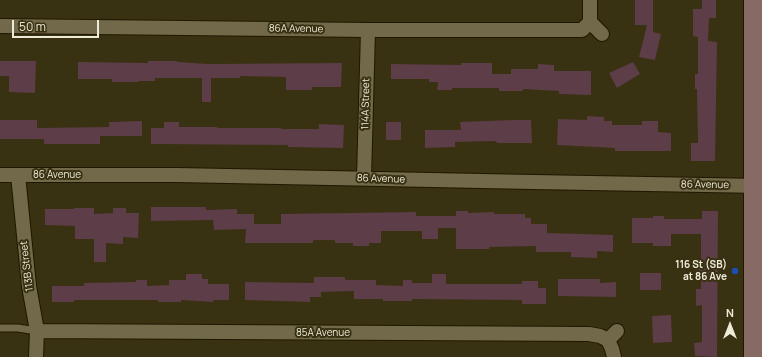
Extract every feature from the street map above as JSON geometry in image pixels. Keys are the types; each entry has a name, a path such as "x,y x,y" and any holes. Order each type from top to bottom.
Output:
{"street":[{"path":"590,0 590,22 602,34"},
{"path":"754,0 758,186 754,357"},
{"name":"86A Avenue","path":"0,26 368,30 582,30 590,22"},
{"name":"114A Street","path":"364,178 368,30"},
{"name":"86 Avenue","path":"0,175 177,175 758,186"},
{"name":"113B Street","path":"18,175 29,286 37,331 36,357"},
{"name":"85A Avenue","path":"37,331 589,334 612,336 612,349 614,357"}],"lane":[{"path":"0,328 18,328 37,331"}],"building":[{"path":"635,0 653,0 653,32 661,34 655,60 639,57 647,25 635,25"},
{"path":"702,0 716,0 716,18 709,18 708,41 717,42 715,161 691,161 691,143 698,143 697,89 695,89 695,74 698,74 698,37 693,36 693,9 702,9"},
{"path":"0,61 36,61 35,93 9,92 9,76 0,76"},
{"path":"148,61 177,61 208,64 342,63 341,87 312,87 312,90 286,90 286,77 240,76 240,78 211,78 211,102 202,102 202,78 155,78 155,81 138,82 112,82 112,79 78,79 78,62 148,63"},
{"path":"633,62 640,74 617,88 609,73"},
{"path":"461,63 492,63 492,74 511,74 511,69 538,69 538,64 554,65 554,71 591,71 591,95 559,94 559,91 523,89 523,91 499,91 499,88 452,88 452,90 437,90 438,82 429,82 429,79 391,79 391,64 461,65"},
{"path":"587,116 604,117 604,121 612,121 612,125 642,125 642,121 658,121 658,132 671,133 671,151 615,151 615,148 557,145 558,119 587,120"},
{"path":"0,120 37,120 37,128 109,127 109,122 142,121 142,136 100,136 100,144 44,144 44,139 0,139"},
{"path":"531,120 532,143 497,143 496,141 455,142 455,147 425,148 425,130 461,130 460,122"},
{"path":"164,122 179,122 179,127 217,128 319,129 319,124 344,125 343,148 288,147 288,145 151,144 151,128 164,128"},
{"path":"386,122 401,122 401,140 386,140"},
{"path":"151,207 206,207 206,210 237,209 237,214 254,214 254,224 281,224 281,214 416,212 416,216 456,216 456,211 468,211 468,213 494,212 494,214 525,214 525,218 531,218 531,224 547,224 547,233 613,235 613,252 597,251 597,258 571,257 571,252 536,252 536,246 489,247 489,249 456,249 456,228 438,228 438,239 422,239 422,231 381,231 381,243 369,243 369,246 353,246 353,243 335,243 335,240 313,240 313,243 245,243 246,229 214,230 213,220 151,221"},
{"path":"94,208 94,214 113,213 113,208 126,208 126,213 139,213 138,238 123,237 123,244 106,243 106,262 94,262 94,239 75,239 75,226 45,225 45,209"},
{"path":"702,211 718,211 717,357 695,356 694,343 702,342 702,305 696,306 696,289 701,289 701,271 696,271 696,261 701,261 701,234 671,234 671,246 653,246 653,243 632,243 632,218 653,218 653,216 664,216 664,219 702,219"},
{"path":"640,273 661,273 661,290 640,290"},
{"path":"186,274 202,274 202,279 208,279 208,284 229,284 229,300 213,300 213,302 181,300 181,302 158,302 158,300 74,300 74,302 52,302 52,286 84,286 84,283 136,282 136,280 147,280 147,286 169,285 169,280 186,280"},
{"path":"432,274 446,274 446,284 522,284 522,281 538,281 538,288 546,288 546,304 522,304 522,300 412,299 412,301 383,301 383,299 354,299 354,291 321,292 321,297 310,297 310,302 245,300 245,282 314,283 314,277 345,277 345,280 376,280 376,285 403,286 403,280 412,280 412,283 432,283"},
{"path":"558,279 600,279 600,283 616,282 616,297 558,296"},
{"path":"671,315 672,342 653,343 652,316"}],"place":[{"name":"116 St (SB) at 86 Ave","path":"735,271"}]}
